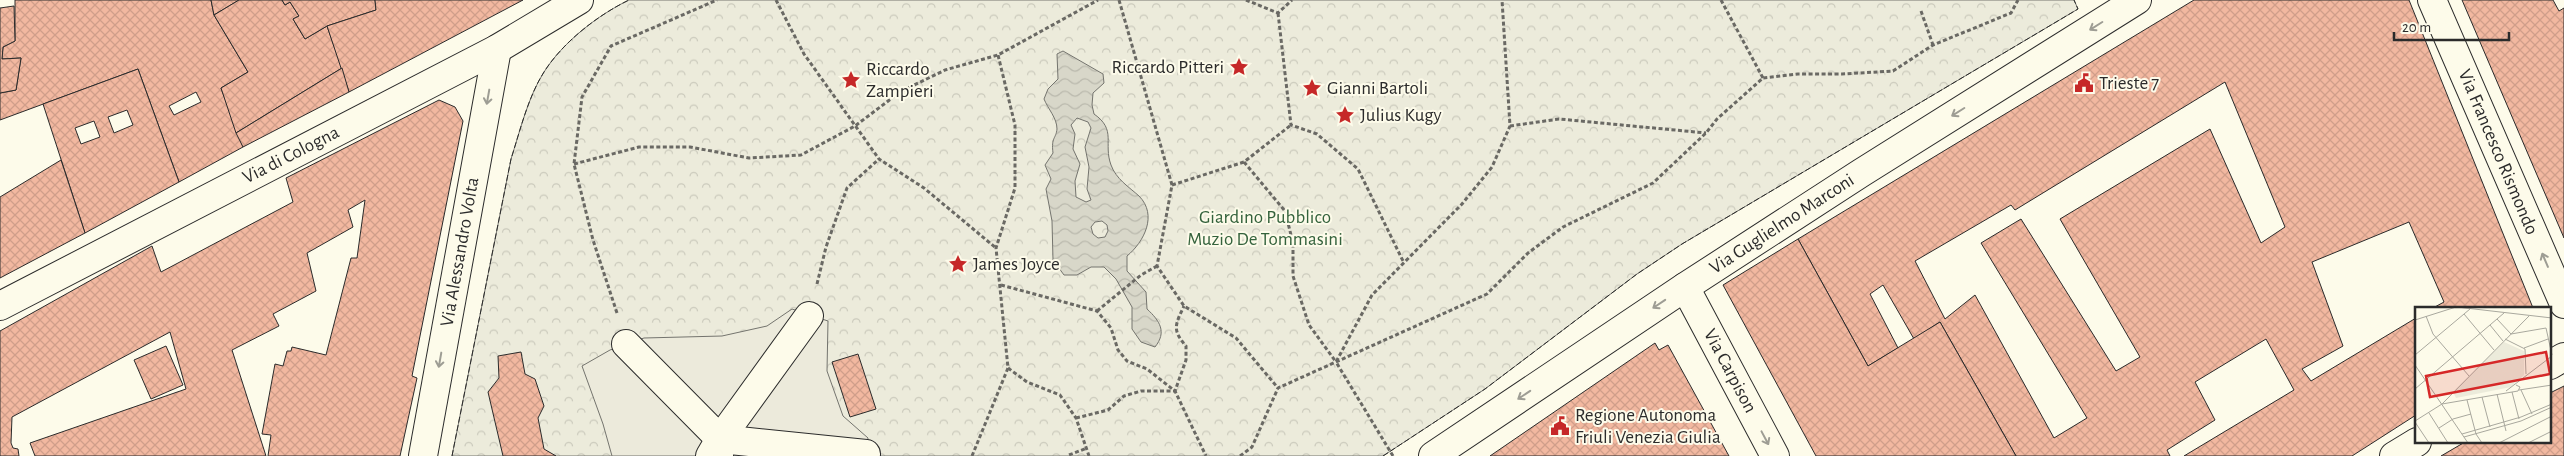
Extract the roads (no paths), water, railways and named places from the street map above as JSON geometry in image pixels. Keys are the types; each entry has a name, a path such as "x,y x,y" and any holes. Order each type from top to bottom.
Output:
{"street":[{"name":"Via di Cologna","path":"0,306 497,49 580,0"},
{"name":"Via Guglielmo Marconi","path":"1433,456 1684,287 1869,168 2137,0"},
{"name":"Via Francesco Rismondo","path":"2432,0 2564,304"},
{"name":"Via Alessandro Volta","path":"423,456 497,49"},
{"name":"Via Carpison","path":"1684,287 1775,456"},
{"path":"716,450 809,316"},
{"path":"626,344 716,450 866,454"},
{"path":"2552,363 2564,356"},
{"path":"2394,456 2415,443"}],"water":[{"path":"1063,51 1103,74 1104,83 1093,93 1092,105 1094,114 1101,120 1107,131 1109,157 1113,170 1145,203 1148,211 1148,220 1143,236 1127,256 1127,271 1146,292 1147,309 1160,327 1161,336 1155,347 1141,342 1132,329 1132,307 1116,279 1104,267 1091,267 1077,275 1064,275 1053,260 1052,221 1046,189 1051,179 1045,165 1053,153 1053,141 1057,125 1044,99 1048,89 1058,79 1057,54","holes":["1077,118 1088,122 1091,128 1085,147 1089,167 1087,189 1091,200 1086,202 1076,197 1075,181 1080,164 1073,149 1075,134 1071,125","1102,221 1107,225 1108,231 1105,237 1098,238 1093,234 1091,227 1095,222"]}],"place":[{"name":"Riccardo Pitteri","path":"1239,67"},
{"name":"Riccardo Zampieri","path":"851,80"},
{"name":"Trieste 7","path":"2084,83"},
{"name":"Gianni Bartoli","path":"1312,88"},
{"name":"Julius Kugy","path":"1345,115"},
{"name":"James Joyce","path":"958,264"},
{"name":"Regione Autonoma Friuli Venezia Giulia","path":"1560,426"}],"park label":[{"name":"Giardino Pubblico Muzio De Tommasini","path":"1265,228"}]}
